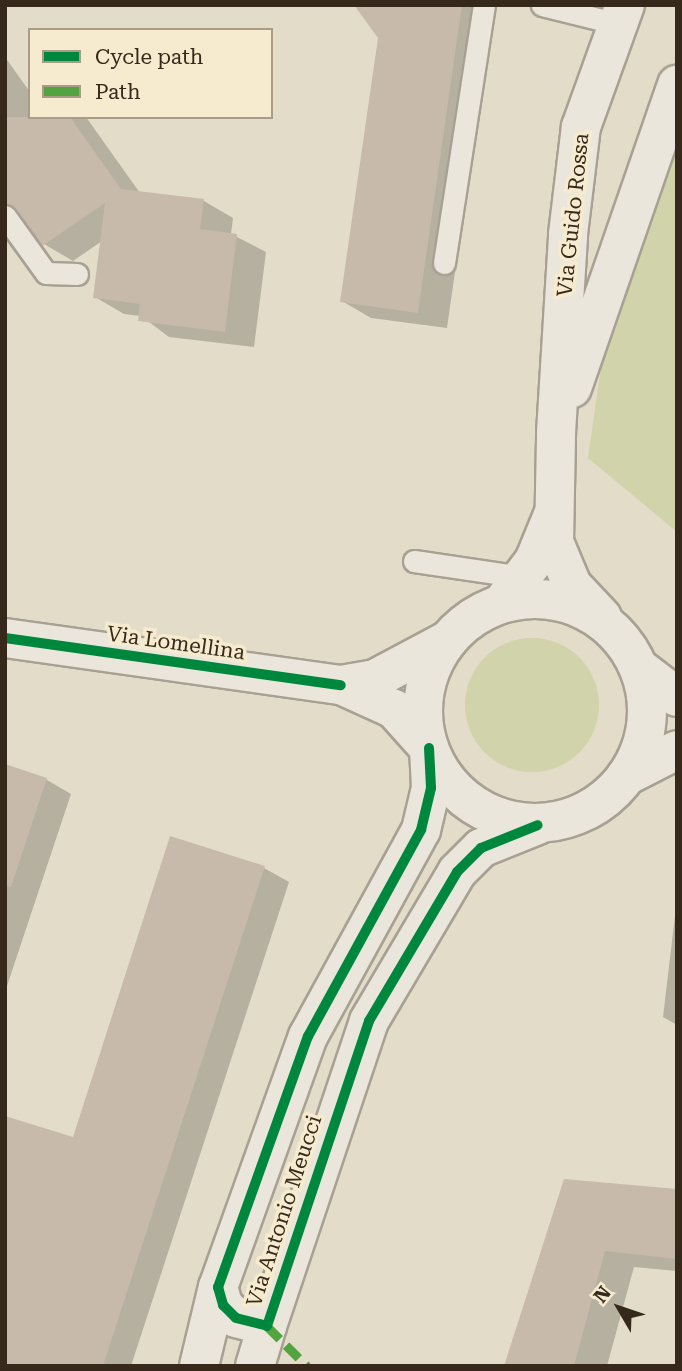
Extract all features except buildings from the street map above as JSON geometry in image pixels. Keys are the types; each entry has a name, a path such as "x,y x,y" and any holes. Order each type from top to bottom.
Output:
{"street":[{"name":"Via Guido Rossa","path":"602,617 563,569 554,542 556,433 568,234 581,127 622,15"},
{"name":"Via Guido Rossa","path":"556,433 677,85"},
{"name":"Via Guido Rossa","path":"512,590 542,544 555,510"},
{"path":"642,670 643,732 626,776 601,804 577,818 538,825 514,823 477,809 448,782 429,748 422,716 425,686 448,640 477,614 512,590 566,601 602,617 629,646 642,670 677,697"},
{"name":"Via Lomellina","path":"5,638 341,685 394,709 429,748"},
{"name":"Via Lomellina","path":"341,685 375,679 448,640"},
{"name":"Via Antonio Meucci","path":"199,1366 218,1287 308,1037 421,830 431,788 429,748"},
{"path":"626,776 677,750"},
{"name":"Via Antonio Meucci","path":"255,1366 369,1021 457,872 481,848 538,825"},
{"name":"Via Antonio Meucci","path":"218,1287 223,1305 236,1318 267,1326"}],"lane":[{"path":"444,263 484,5"},
{"path":"542,5 622,15"},
{"path":"5,216 46,273 77,274"},
{"path":"414,561 512,590"}],"green space":[{"path":"677,141 677,532 588,458 601,367"},
{"path":"532,638 558,643 579,658 594,679 599,705 594,731 579,752 558,767 532,772 506,767 485,752 470,731 465,705 470,679 485,658 506,643"}],"marked path":[{"path":"267,1326 307,1366"}],"cycle path":[{"path":"5,638 341,685"},
{"path":"429,748 431,788 421,830 308,1036 218,1287 223,1305 236,1318 267,1326 369,1021 457,872 481,848 538,825"}]}
